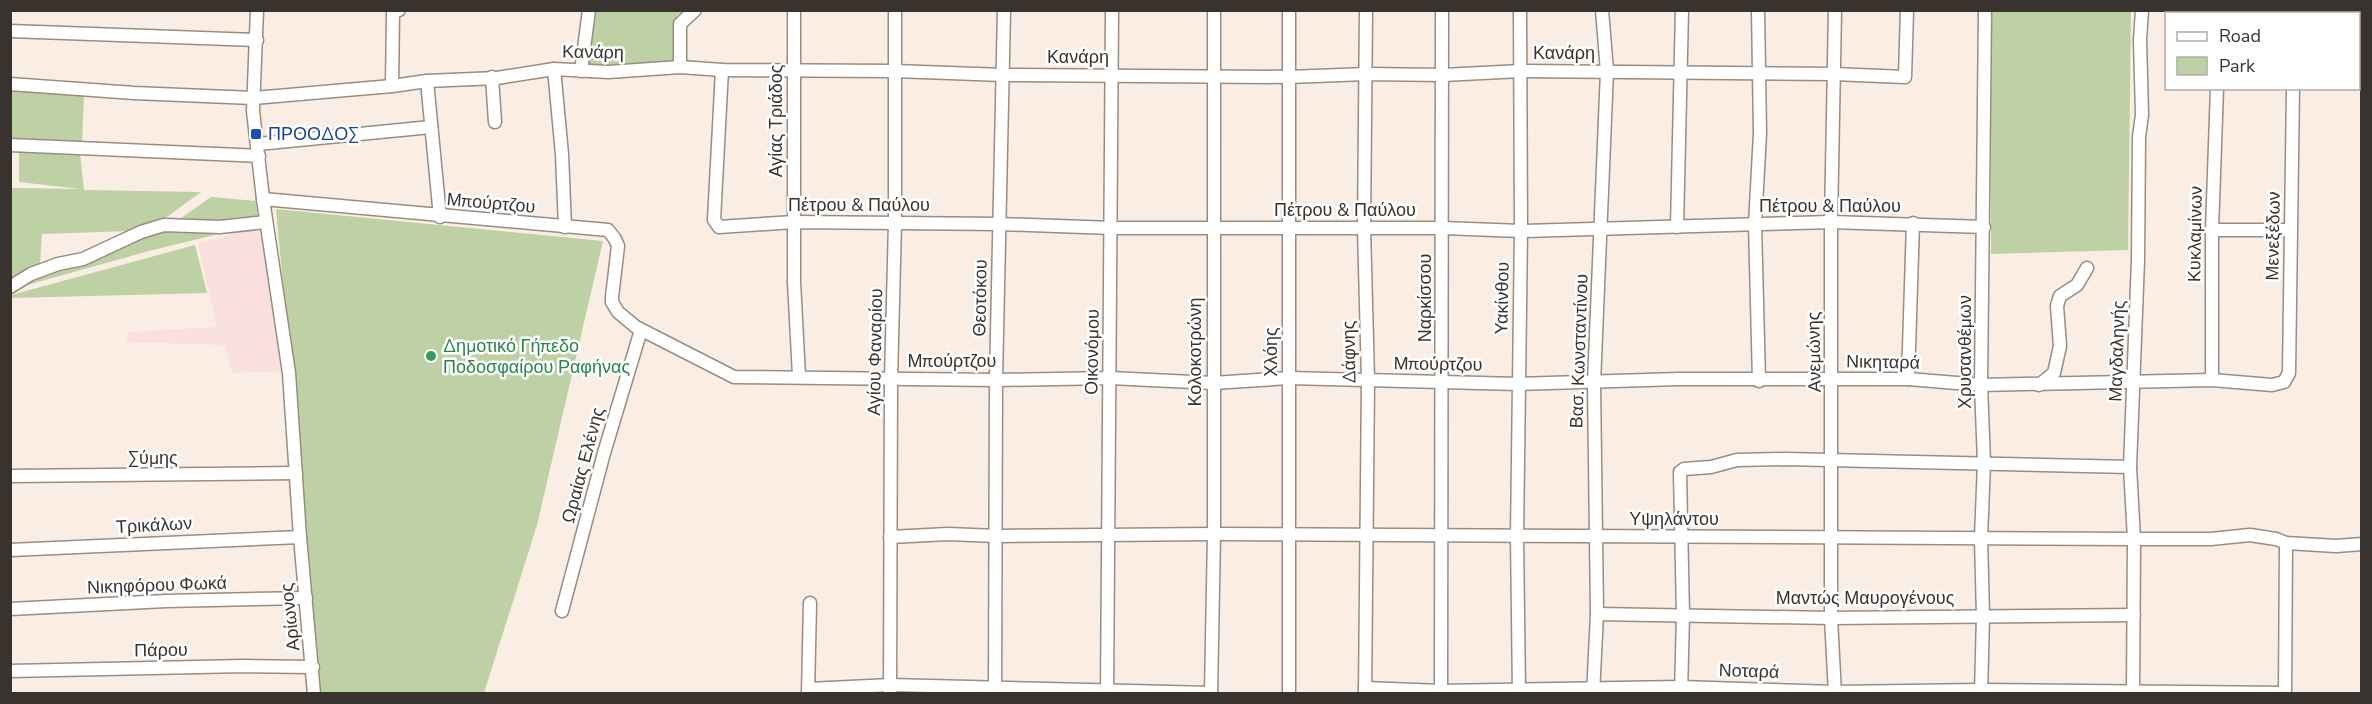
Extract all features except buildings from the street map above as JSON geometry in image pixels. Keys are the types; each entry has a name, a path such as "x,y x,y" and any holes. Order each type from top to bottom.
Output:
{"street":[{"name":"Αρίωνος","path":"257,10 253,98 266,222 289,373 300,537 314,693"},
{"path":"392,86 393,12 399,10"},
{"path":"581,70 589,10"},
{"path":"680,67 680,24 695,10"},
{"name":"Αγίας Τριάδος","path":"794,10 794,282 799,376"},
{"name":"Αγίου Φαναρίου","path":"890,689 895,10"},
{"name":"Θεοτόκου","path":"995,690 996,380 1004,10"},
{"name":"Οικονόμου","path":"1107,692 1112,10"},
{"name":"Κολοκοτρώνη","path":"1211,693 1214,534 1212,228 1214,10"},
{"name":"Χλόης","path":"1289,10 1289,693"},
{"name":"Δάφνης","path":"1365,691 1368,380 1364,228 1366,10"},
{"name":"Ναρκίσσου","path":"1441,692 1442,10"},
{"name":"Υακίνθου","path":"1519,692 1517,536 1521,231 1520,10"},
{"name":"Βασ. Κωνσταντίνου","path":"1594,691 1597,614 1594,383 1607,71 1602,10"},
{"path":"1677,227 1682,10"},
{"path":"1758,10 1760,134 1755,224 1759,381"},
{"name":"Ανεμώνης","path":"1835,10 1831,222 1831,618 1835,693"},
{"name":"Κανάρη","path":"10,84 134,93 253,98 492,77 554,69 608,72 680,67 722,70 895,71 1002,75 1289,77 1366,74 1443,75 1521,70 1905,77 1907,10"},
{"name":"Χρυσανθέμων","path":"1981,692 1983,616 1981,538 1984,463 1981,385 1985,10"},
{"name":"Μαγδαληνής","path":"2133,692 2134,539 2130,466 2135,383 2139,137 2142,115 2140,40 2142,10"},
{"path":"10,31 256,40"},
{"path":"554,69 561,143 565,227"},
{"name":"Πέτρου & Παύλου","path":"722,70 714,214 715,223 722,227 794,222 1000,224 1112,228 1443,228 1521,231 1831,222 1984,227"},
{"path":"492,77 495,122"},
{"path":"427,81 440,217"},
{"name":"Κυκλαμίνων","path":"2211,380 2212,230 2217,90"},
{"name":"Μενεξέδων","path":"2284,382 2289,374 2293,90"},
{"path":"10,145 259,150 431,127"},
{"name":"Μπούρτζου","path":"263,199 440,217 608,230 618,246 612,302 623,318 641,330 730,376 996,380 1110,378 1213,383 1289,378 1443,383 1594,383"},
{"path":"10,286 32,274 58,264 83,259 141,232 164,225 220,226 266,222"},
{"path":"1908,380 1913,223"},
{"path":"2212,230 2290,230"},
{"path":"2039,385 2054,373 2060,346 2057,306 2060,297 2077,285 2087,268"},
{"name":"Ωραίας Ελένης","path":"562,611 604,453 641,330"},
{"name":"Νικηταρά","path":"1594,383 1679,379 1908,380 1981,385 2211,380 2272,385 2284,382"},
{"path":"1681,690 1683,615 1680,472 1683,469 1737,460 1785,459 2130,466"},
{"name":"Σύμης","path":"10,476 296,473"},
{"name":"Υψηλάντου","path":"891,537 948,534 997,536 1289,534 2211,539 2250,536 2276,539 2286,543 2336,546 2361,544"},
{"name":"Τρικάλων","path":"10,550 300,537"},
{"path":"2285,693 2286,543"},
{"name":"Νικηφόρου Φωκά","path":"10,609 166,601 306,598"},
{"path":"810,603 809,691 890,689 1211,693"},
{"name":"Μαντώς Μαυρογένους","path":"1597,614 1831,618 2134,615"},
{"name":"Πάρου","path":"10,671 244,666 313,667"},
{"name":"Νοταρά","path":"1365,691 2285,693"}],"shaded area":[{"path":"261,226 286,371 232,373 225,345 127,342 127,332 217,327 198,243"}],"green space":[{"path":"592,11 689,11 677,15 677,67 585,67"},
{"path":"1991,11 2131,11 2128,250 1991,254"},
{"path":"11,90 84,96 82,143 11,141"},
{"path":"19,151 80,153 84,190 201,192 160,222 130,231 42,234 40,263 11,277 11,188 81,189 19,182"},
{"path":"211,197 256,201 258,219 215,224 174,223"},
{"path":"276,209 603,241 537,525 484,693 321,693"},
{"path":"164,229 235,230 13,289 44,273 85,263"},
{"path":"195,245 207,293 11,298 11,295"}],"place":[{"name":"ΠΡΟΟΔΟΣ","path":"256,134"},
{"name":"Δημοτικό Γήπεδο Ποδοσφαίρου Ραφήνας","path":"431,356"}]}
